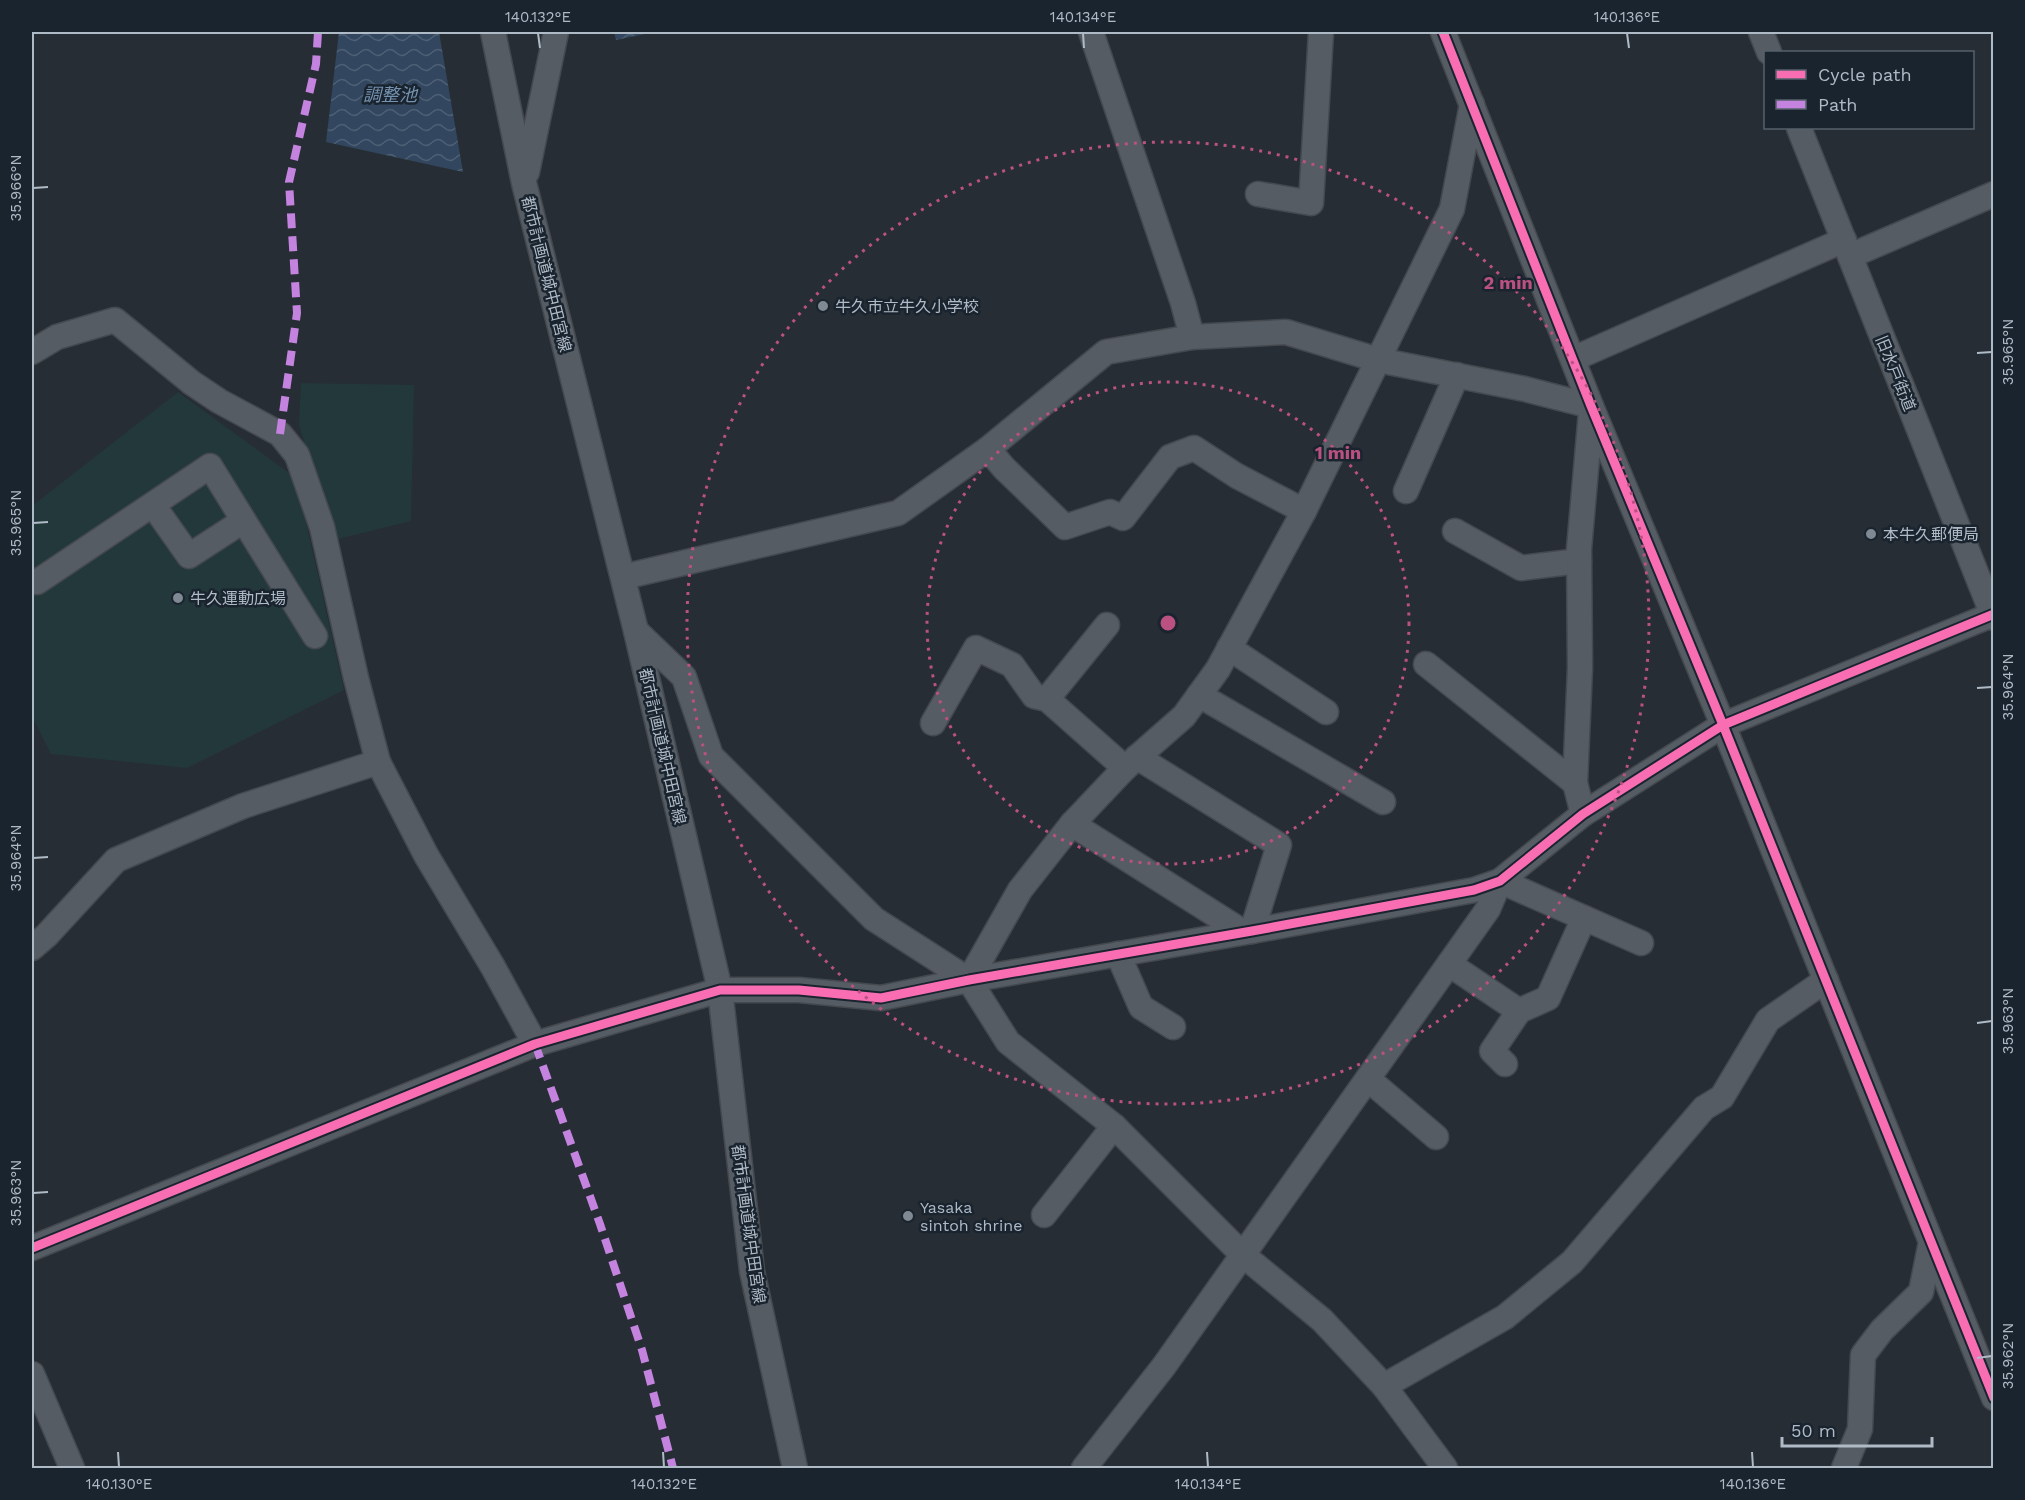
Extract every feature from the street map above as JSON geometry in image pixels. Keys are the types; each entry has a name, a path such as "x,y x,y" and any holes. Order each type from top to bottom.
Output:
{"street":[{"name":"都市計画道城中田宮線","path":"493,32 524,183 623,577 720,990 752,1271 795,1468"},
{"path":"524,183 556,32"},
{"path":"1091,32 1183,303 1192,337"},
{"path":"1258,194 1311,203 1321,32"},
{"path":"1443,32 1994,1398"},
{"path":"1761,32 1770,51"},
{"path":"969,980 1020,890 1072,824 1131,762 1184,716 1218,669 1304,511 1452,209 1472,104"},
{"name":"旧水戸街道","path":"1799,129 1993,616"},
{"path":"1573,359 1847,248 1994,194"},
{"path":"32,352 57,337 115,320 192,383 219,401 280,434 297,455 322,527 356,678 378,762 426,855 493,967 535,1044"},
{"path":"623,577 898,513 988,449 1106,352 1192,337 1286,332 1378,360 1525,389 1592,406"},
{"path":"1406,491 1457,375"},
{"path":"1583,814 1575,783 1580,668 1579,561 1592,406"},
{"path":"988,449 1004,468 1065,526 1110,512 1123,518 1170,457 1194,448 1237,476 1304,511"},
{"path":"37,582 210,466 315,636"},
{"path":"153,505 189,556 243,521"},
{"path":"1455,531 1521,568 1579,561"},
{"path":"32,1248 535,1044 720,990 799,990 881,998 969,980 1474,890 1500,881 1583,814 1723,725 1993,616"},
{"path":"1047,699 1107,625"},
{"path":"636,631 684,678 711,756 874,919 969,980 1008,1042 1114,1126 1243,1255 1322,1320 1384,1386 1445,1468"},
{"path":"933,723 976,648 1012,665 1034,696 1047,699 1131,762 1279,845 1248,932"},
{"path":"1229,648 1326,712"},
{"path":"1426,664 1575,783"},
{"path":"1199,695 1383,802"},
{"path":"32,948 46,936 116,860 243,806 378,762"},
{"path":"1072,824 1248,932"},
{"path":"1500,881 1641,943"},
{"path":"1084,1468 1164,1366 1368,1079 1488,909 1500,881"},
{"path":"1505,1064 1492,1051 1519,1011 1548,998 1584,918"},
{"path":"1118,954 1141,1007 1173,1026"},
{"path":"1449,964 1519,1011"},
{"path":"1384,1386 1504,1317 1572,1262 1704,1108 1722,1097 1768,1020 1826,980"},
{"path":"1368,1079 1436,1137"},
{"path":"1044,1215 1114,1126"},
{"path":"1844,1468 1860,1429 1863,1355 1882,1329 1921,1292 1931,1242"},
{"path":"32,1374 72,1468"}],"green space":[{"path":"301,383 414,385 411,521 334,540 299,425"},
{"name":"牛久運動広場","path":"178,392 296,478 344,690 187,768 51,754 32,716 32,506"}],"water":[{"name":"調整池","path":"339,32 439,32 463,172 326,142"},
{"path":"614,32 655,32 616,40"}],"marked path":[{"path":"280,434 297,313 289,182 316,64 318,32"},
{"path":"535,1044 600,1224 642,1350 673,1468"}],"cycle path":[{"path":"1443,32 1591,406 1723,725 1994,1398"},
{"path":"32,1248 535,1044 720,990 799,990 881,998 969,980 1474,890 1500,881 1583,814 1723,725 1994,614"}],"place":[{"name":"牛久市立牛久小学校","path":"823,306"},
{"name":"本牛久郵便局","path":"1871,534"},
{"name":"牛久運動広場","path":"178,598"},
{"name":"Yasaka sintoh shrine","path":"908,1216"}]}
